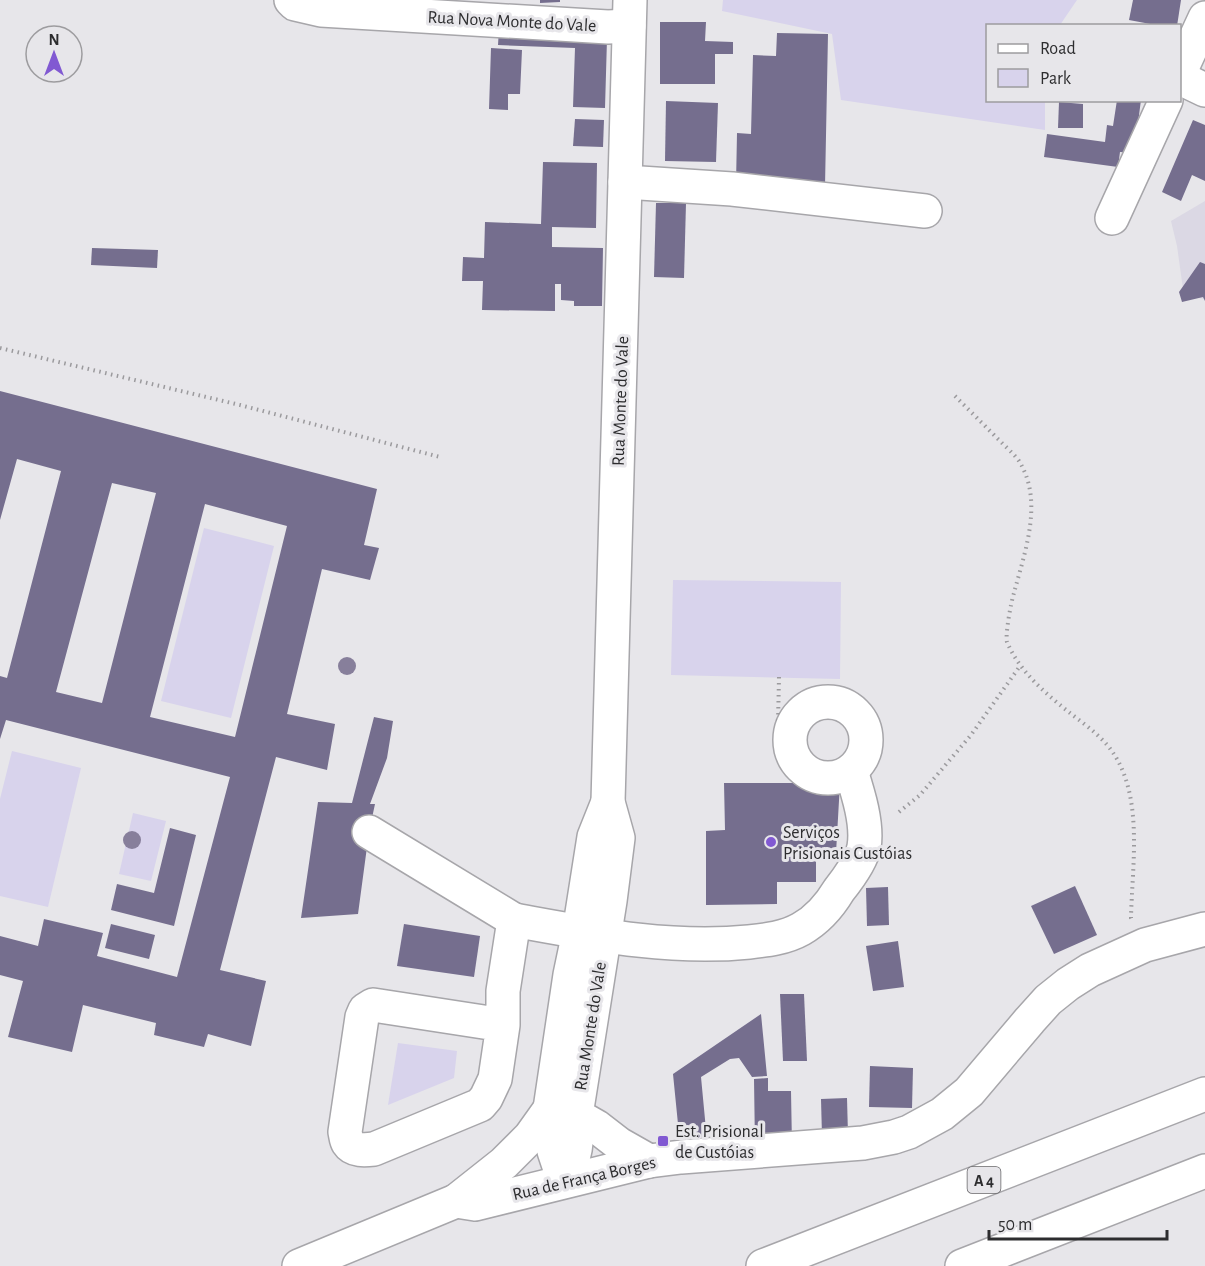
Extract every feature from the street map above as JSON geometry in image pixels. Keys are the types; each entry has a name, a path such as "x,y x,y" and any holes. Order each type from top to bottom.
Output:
{"main road":[{"name":"Rua Nova Monte do Vale","path":"291,0 295,4 321,10 608,27 629,13"},
{"name":"Rua Monte do Vale","path":"564,1181 554,1151 551,1132 563,1112 570,975 592,934 618,838 608,802 629,13"},
{"path":"1181,68 1205,18"},
{"path":"1181,79 1205,90"},
{"path":"1112,218 1165,102"},
{"path":"625,182 732,189 925,211"},
{"path":"823,702 835,703 847,707 857,715 864,726 865,750 860,762 840,777 815,776 804,770 796,761 791,749 790,736 800,714 811,706 823,702"},
{"path":"369,832 514,920 592,934 665,943 727,944 778,939 802,928 829,906 851,874 864,848 864,825 859,796 851,771"},
{"path":"503,1025 373,1005 365,1010 362,1017 345,1132 348,1143 355,1149 374,1149 480,1105 486,1098 495,1079 503,1025 503,991 514,920"},
{"name":"Rua de França Borges","path":"299,1266 456,1201 475,1204 649,1161 863,1143 909,1132 942,1114 969,1092 1036,1013 1068,984 1090,970 1145,945 1205,929"},
{"name":"A 4","path":"763,1266 1205,1094"},
{"name":"Rua Monte do Vale","path":"563,1112 597,1127 619,1144 649,1161"},
{"name":"Rua Monte do Vale","path":"456,1201 504,1163 530,1137 563,1112"},
{"path":"962,1266 1205,1171"}],"path":[{"path":"0,348 240,405 440,457"},
{"path":"955,396 1018,460 1030,487 1031,515 1026,550 1012,598 1006,639 1020,666 1108,746 1121,767 1130,796 1135,834 1131,918 1145,945"},
{"path":"899,812 920,795 971,735 1020,666"},
{"path":"779,677 778,723 790,736"}],"shaded area":[{"path":"1205,201 1205,299 1184,296 1171,221"}],"green space":[{"path":"723,0 1077,0 1061,24 986,24 986,102 1045,102 1045,130 841,100 832,34 722,11"},
{"path":"204,528 274,546 231,718 161,701"},
{"path":"673,580 841,582 840,679 671,675"},
{"path":"12,751 81,768 48,907 0,896 0,799"},
{"path":"133,813 166,821 151,881 119,874"},
{"path":"398,1043 457,1051 454,1078 388,1105"}],"building":[{"path":"540,0 560,0 560,2 540,3"},
{"path":"1133,0 1181,0 1177,24 1150,24 1129,20"},
{"path":"660,22 706,22 705,41 733,42 733,54 715,54 715,84 660,84"},
{"path":"499,29 607,39 605,108 573,107 575,48 498,45"},
{"path":"777,33 828,34 825,186 736,184 737,133 751,134 753,55 776,56"},
{"path":"491,48 522,50 520,94 508,94 508,110 489,109"},
{"path":"666,101 718,103 716,162 665,161"},
{"path":"1059,102 1083,104 1083,128 1058,128"},
{"path":"1117,102 1141,102 1134,153 1120,152 1118,167 1044,157 1047,134 1105,142 1107,125 1113,126"},
{"path":"575,119 604,120 603,147 573,146"},
{"path":"1193,120 1205,125 1205,181 1192,175 1181,201 1162,192"},
{"path":"543,162 597,163 596,228 552,227 552,247 603,248 602,306 574,306 574,301 561,300 561,284 555,284 555,311 482,310 483,281 462,281 463,257 484,258 485,222 541,224"},
{"path":"656,203 686,203 684,278 654,277"},
{"path":"92,248 158,250 157,268 91,265"},
{"path":"1200,262 1205,264 1205,301 1203,297 1182,302 1179,292"},
{"path":"0,391 377,489 364,545 379,548 370,580 322,569 287,714 335,724 327,770 276,757 220,970 266,981 251,1046 208,1034 204,1047 154,1035 156,1023 83,1005 72,1052 8,1037 23,981 0,975 0,936 38,946 44,919 103,933 97,956 177,977 230,777 6,720 0,739 0,676 7,678 61,471 17,459 0,520","holes":["112,483 156,493 102,703 56,692","205,504 287,526 235,737 150,717"]},
{"path":"374,717 393,721 387,758 370,804 375,804 358,914 301,918 318,802 352,803"},
{"name":"Serviços Prisionais Custóias","path":"724,783 840,783 836,853 816,853 816,882 777,882 777,904 706,905 706,831 725,830"},
{"path":"170,828 196,835 174,926 111,910 117,884 154,893"},
{"path":"1075,886 1097,935 1054,954 1031,906"},
{"path":"888,887 889,925 867,926 866,888"},
{"path":"111,924 155,935 149,959 105,948"},
{"path":"404,924 480,936 474,977 397,966"},
{"path":"898,941 904,987 873,991 866,946"},
{"path":"780,994 804,994 807,1061 783,1061"},
{"path":"761,1014 767,1076 752,1077 739,1058 730,1059 701,1077 708,1151 681,1154 673,1074"},
{"path":"870,1066 913,1068 912,1108 869,1107"},
{"path":"768,1078 768,1091 791,1091 792,1146 755,1147 754,1079"},
{"path":"847,1098 848,1135 822,1136 821,1099"}],"place":[{"name":"Serviços Prisionais Custóias","path":"771,842"},
{"name":"Est. Prisional de Custóias","path":"663,1141"}]}
